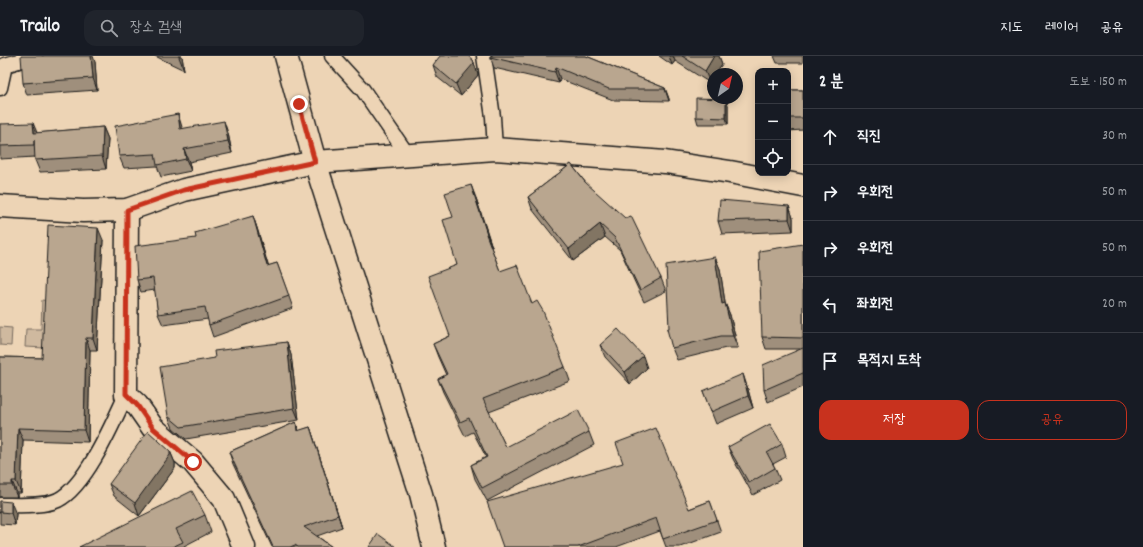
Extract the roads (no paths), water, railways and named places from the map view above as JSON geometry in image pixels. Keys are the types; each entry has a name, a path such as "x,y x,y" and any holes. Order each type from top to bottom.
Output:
{"street":[{"path":"286,56 315,162 421,494 434,547"},
{"path":"0,206 84,211 127,210 184,190 315,162 495,148 665,162 730,172 803,186"},
{"path":"127,210 126,394 137,405 153,428 193,462 224,500 244,547"}],"lane":[{"path":"0,88 5,65 34,56"},
{"path":"332,56 363,90 407,154"},
{"path":"484,56 493,117 495,148"},
{"path":"0,505 35,505 58,500 77,485 110,429 126,394"}]}
